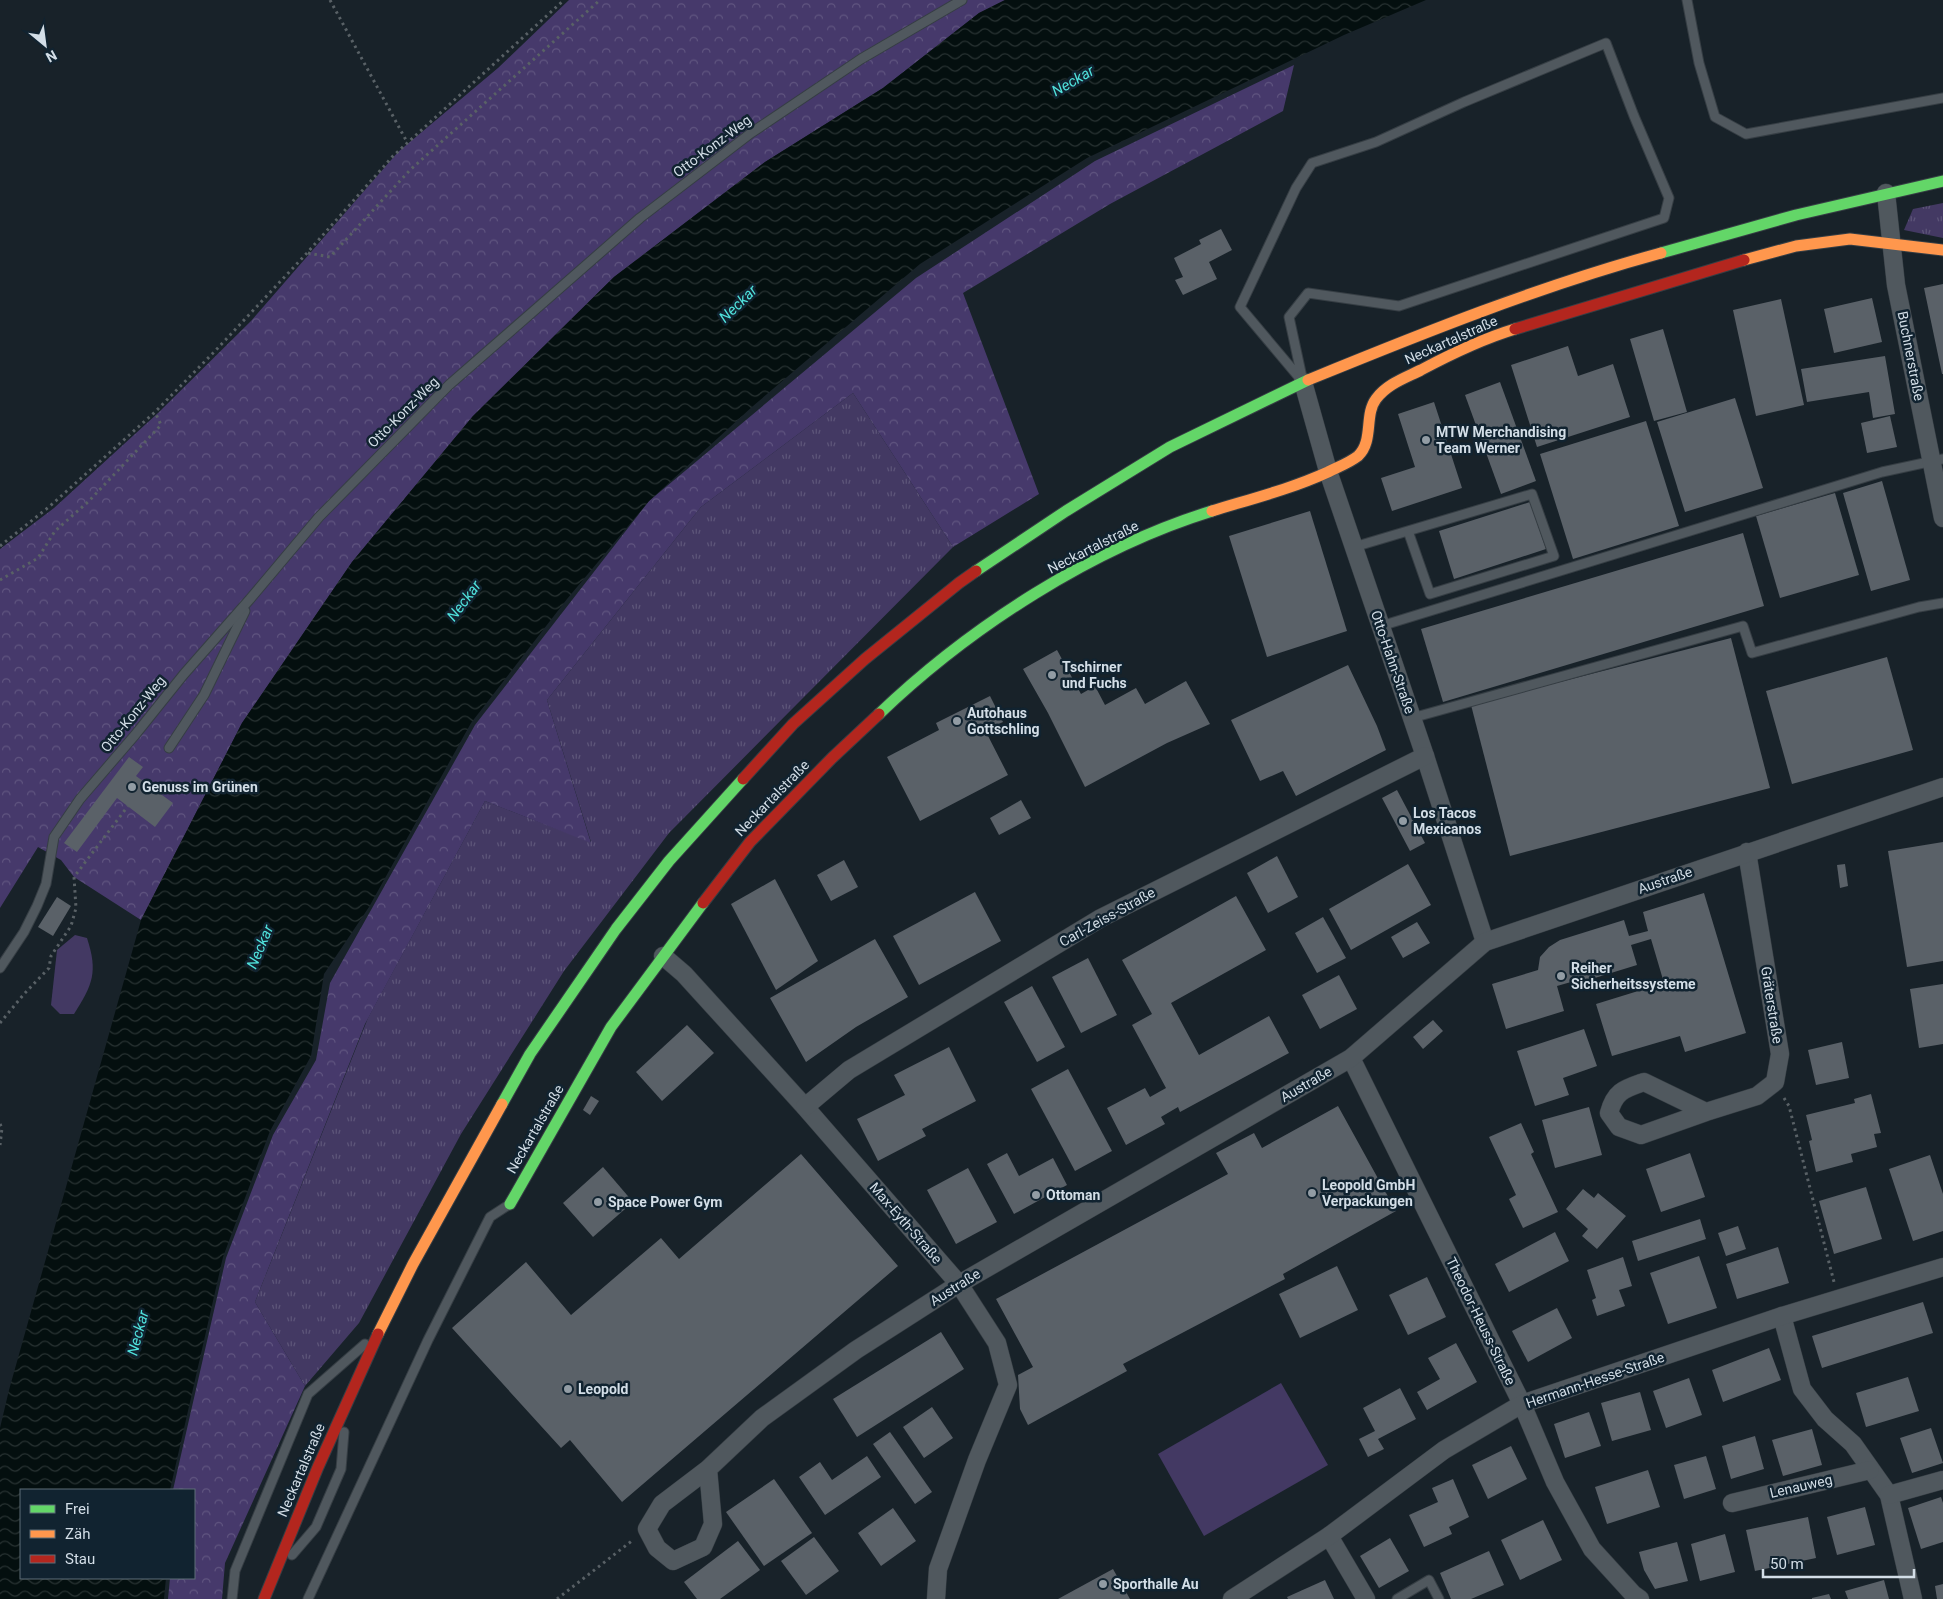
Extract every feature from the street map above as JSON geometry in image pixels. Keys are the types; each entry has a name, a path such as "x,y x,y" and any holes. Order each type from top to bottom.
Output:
{"main road":[{"name":"Neckartalstraße","path":"264,1599 346,1404 380,1331 418,1256 530,1054 616,929 668,860 793,724 865,659 960,583 1066,511 1170,447 1303,382 1438,327 1656,254 1796,215 1943,180"},
{"name":"Neckartalstraße","path":"510,1204 611,1027 750,842 832,758 892,701 967,640 1035,594 1108,553 1180,521 1304,483 1350,462 1360,454 1366,445 1371,410 1376,399 1389,386 1477,342 1556,315 1796,246 1850,239 1943,250"}],"street":[{"name":"Buchnerstraße","path":"1886,193 1896,285 1937,461 1943,518"},
{"name":"Otto-Hahn-Straße","path":"1303,382 1328,471 1425,756 1485,942"},
{"name":"Carl-Zeiss-Straße","path":"805,1107 849,1070 1101,918 1425,756"},
{"name":"Austraße","path":"647,1529 662,1504 708,1469 762,1418 856,1350 959,1284 1350,1058 1485,942 1943,787"},
{"name":"Gräterstraße","path":"1747,852 1780,1054 1775,1082"},
{"name":"Max-Eyth-Straße","path":"663,956 684,974 805,1107 959,1284 997,1343 1008,1385 977,1460 938,1569 936,1599"},
{"name":"Theodor-Heuss-Straße","path":"1350,1058 1522,1404 1555,1482 1592,1549 1633,1594 1640,1599"},
{"path":"1706,1112 1644,1082 1623,1090 1612,1099 1608,1113 1619,1128 1641,1135 1757,1096 1775,1082"},
{"name":"Hermann-Hesse-Straße","path":"1232,1599 1329,1536 1444,1450 1522,1404 1782,1316 1943,1267"},
{"path":"1782,1316 1802,1389 1826,1419 1853,1444 1889,1495 1913,1599"},
{"path":"647,1529 657,1548 673,1561 703,1547 712,1524 708,1469"},
{"name":"Lenauweg","path":"1732,1503 1870,1470"},
{"path":"1889,1495 1943,1480"},
{"path":"1329,1536 1366,1599"}],"lane":[{"name":"Otto-Konz-Weg","path":"0,968 24,932 37,906 46,884 54,837 80,799 319,517 449,385 640,218 751,133 861,59 962,0"},
{"path":"1687,0 1699,64 1715,117 1746,134 1943,98"},
{"path":"1606,43 1634,116 1669,198 1664,218 1399,306 1308,293 1290,317 1303,382 1240,307 1296,188 1312,163 1376,142 1464,102 1606,43"},
{"path":"1381,626 1873,474 1937,461"},
{"path":"1354,547 1532,494 1554,556 1430,594 1408,531"},
{"path":"169,748 204,695 250,599"},
{"path":"1412,718 1743,626 1752,652 1919,607 1943,603"},
{"path":"308,1599 428,1340 490,1217 510,1204"},
{"path":"232,1599 235,1571 308,1394 380,1331"},
{"path":"274,1576 316,1526 341,1470 346,1404"},
{"path":"1397,1599 1429,1580 1439,1599"}],"path":[{"path":"330,0 407,142"},
{"path":"0,546 50,506 155,412 307,253 393,156 564,0"},
{"path":"307,253 330,257 410,170 600,0"},
{"path":"0,580 38,558 55,531 88,501 161,424 155,412"},
{"path":"0,1023 49,968 51,956 71,926 76,908 74,877 128,806"},
{"path":"1775,1082 1788,1106 1839,1298"},
{"path":"0,1124 2,1128 0,1145"},
{"path":"557,1599 647,1529"}],"green space":[{"path":"569,0 1005,0 979,13 883,88 765,162 614,277 473,416 352,562 242,723 141,920 74,877 61,860 38,847 0,908 0,549 54,508 158,413 251,321 398,152 498,68"},
{"path":"1294,65 1283,111 1110,204 963,293 1039,494 953,547 853,393 701,507 547,700 591,843 485,801 365,1024 255,1302 305,1386 225,1563 222,1599 168,1599 170,1579 195,1579 195,1489 173,1489 226,1258 273,1135 316,1060 330,983 475,725 649,501 916,278 1095,161"},
{"path":"1943,203 1943,238 1904,230 1913,209"},
{"path":"853,393 953,547 669,833 564,971 461,1134 359,1323 305,1386 255,1302 368,1018 485,801 591,842 547,700 701,507"},
{"path":"75,935 87,938 92,960 92,978 86,994 74,1014 60,1014 51,1005 57,950"},
{"path":"1281,1383 1328,1465 1204,1536 1158,1454"}],"water":[{"name":"Neckar","path":"1005,0 1426,0 1344,35 1087,158 920,264 753,406 649,501 567,599 471,723 369,907 324,974 311,1056 270,1131 223,1257 170,1489 20,1489 20,1579 166,1579 164,1599 0,1599 0,1428 9,1390 141,920 242,723 352,562 473,416 614,277 765,162 883,88 979,13"}],"building":[{"path":"1221,229 1232,250 1209,262 1217,279 1183,295 1175,280 1183,277 1174,258 1201,244 1199,240"},
{"path":"1943,284 1943,374 1942,374 1924,288"},
{"path":"1872,298 1882,342 1834,353 1824,309"},
{"path":"1781,299 1804,405 1756,416 1733,310"},
{"path":"1663,329 1687,412 1654,421 1630,339"},
{"path":"1568,346 1578,376 1613,364 1630,417 1537,447 1511,365"},
{"path":"1885,356 1895,414 1873,418 1869,392 1807,402 1801,369"},
{"path":"1500,382 1536,481 1501,494 1465,395"},
{"path":"1735,398 1763,488 1685,512 1657,422"},
{"name":"MTW Merchandising Team Werner","path":"1434,402 1462,488 1392,511 1381,478 1415,467 1398,414"},
{"path":"1890,416 1897,447 1867,453 1861,423"},
{"path":"1646,421 1679,526 1573,559 1540,454"},
{"path":"1882,481 1910,580 1871,591 1843,493"},
{"path":"1835,493 1859,575 1780,598 1756,516"},
{"path":"1530,502 1546,549 1454,579 1439,531"},
{"path":"1310,511 1347,631 1267,657 1229,536"},
{"path":"1743,533 1764,606 1443,702 1421,629"},
{"path":"1731,638 1770,788 1510,856 1471,705"},
{"path":"1057,650 1081,694 1095,686 1105,705 1136,688 1145,704 1186,681 1210,724 1167,743 1085,787 1048,713 1023,669"},
{"path":"1887,657 1913,750 1792,784 1766,691"},
{"path":"1348,665 1377,726 1386,750 1296,796 1283,771 1260,781 1231,720"},
{"path":"990,696 1003,722 985,730 1008,775 920,821 887,757 939,730 936,723"},
{"path":"129,757 143,767 136,776 173,803 155,827 117,798 77,852 64,843"},
{"name":"Los Tacos Mexicanos","path":"1397,790 1425,843 1410,851 1382,798"},
{"path":"1021,800 1031,818 999,835 990,818"},
{"path":"1943,842 1943,961 1907,967 1888,851"},
{"path":"1277,856 1298,897 1268,913 1247,873"},
{"path":"844,860 858,887 831,901 817,875"},
{"path":"1408,864 1431,905 1351,950 1329,909"},
{"path":"1845,864 1848,886 1840,888 1837,865"},
{"path":"775,879 818,961 776,990 731,904"},
{"path":"975,892 1001,941 919,985 893,936"},
{"path":"1704,893 1746,1033 1685,1052 1680,1036 1612,1056 1596,1004 1664,983 1651,939 1631,945 1637,965 1572,985 1571,982 1557,986 1564,1011 1506,1029 1492,984 1538,970 1540,957 1549,947 1560,940 1624,920 1629,936 1648,931 1643,912"},
{"path":"1236,896 1266,950 1171,1003 1199,1055 1269,1016 1289,1053 1180,1112 1178,1107 1161,1117 1165,1124 1126,1145 1107,1108 1145,1088 1150,1097 1166,1088 1132,1025 1152,1014 1122,960"},
{"path":"57,897 71,906 53,936 38,927"},
{"path":"1323,917 1346,958 1317,973 1295,933"},
{"path":"1417,922 1430,943 1403,958 1391,937"},
{"path":"875,939 908,997 856,1027 806,1062 770,998"},
{"path":"1088,958 1117,1015 1081,1033 1052,977"},
{"path":"1339,975 1357,1009 1320,1029 1302,995"},
{"path":"1943,984 1943,1044 1919,1048 1910,989"},
{"path":"1032,986 1065,1047 1037,1062 1004,1002"},
{"path":"1433,1020 1443,1031 1423,1049 1413,1037"},
{"path":"687,1025 714,1053 662,1101 636,1072"},
{"path":"1584,1029 1597,1066 1563,1078 1569,1095 1535,1106 1517,1051"},
{"path":"1842,1042 1849,1078 1816,1085 1808,1050"},
{"path":"949,1047 976,1101 922,1129 926,1136 878,1161 857,1119 905,1095 894,1075"},
{"path":"1068,1069 1112,1151 1075,1171 1031,1089"},
{"path":"1871,1094 1881,1133 1874,1134 1877,1147 1851,1154 1853,1162 1816,1172 1809,1141 1812,1140 1806,1115 1855,1103 1854,1099"},
{"path":"591,1096 599,1101 590,1115 583,1110"},
{"path":"1338,1106 1396,1211 1283,1274 1285,1279 1123,1364 1127,1371 1028,1425 1020,1409 1018,1375 1033,1367 996,1299 1228,1174 1216,1153 1254,1133 1262,1148"},
{"path":"1589,1107 1602,1155 1555,1168 1542,1120"},
{"path":"1521,1123 1534,1152 1531,1154 1558,1212 1523,1228 1509,1199 1516,1195 1489,1137"},
{"path":"1007,1153 1019,1176 1053,1158 1067,1185 1014,1214 987,1164"},
{"path":"1690,1153 1705,1197 1661,1212 1646,1169"},
{"path":"801,1154 898,1266 622,1502 570,1440 561,1448 452,1328 526,1262 571,1315 661,1238 679,1259"},
{"path":"1930,1155 1943,1194 1943,1231 1913,1241 1889,1169"},
{"name":"Space Power Gym","path":"603,1167 633,1202 593,1237 563,1203"},
{"path":"968,1168 997,1222 956,1244 927,1190"},
{"path":"1866,1187 1882,1239 1834,1254 1819,1201"},
{"path":"1583,1189 1594,1198 1598,1193 1626,1216 1597,1249 1582,1236 1588,1229 1566,1209"},
{"path":"1700,1219 1706,1239 1638,1261 1632,1241"},
{"path":"1738,1226 1746,1249 1726,1256 1718,1233"},
{"path":"1555,1232 1569,1261 1509,1292 1495,1264"},
{"path":"1778,1247 1789,1283 1737,1299 1726,1264"},
{"path":"1699,1256 1717,1308 1668,1324 1650,1273"},
{"path":"1623,1257 1632,1286 1619,1290 1625,1306 1597,1316 1592,1300 1596,1298 1587,1270"},
{"path":"1337,1266 1358,1310 1300,1338 1279,1294"},
{"path":"1427,1277 1446,1317 1408,1335 1389,1295"},
{"path":"1923,1302 1933,1333 1822,1368 1812,1336"},
{"path":"1557,1308 1572,1338 1528,1362 1512,1331"},
{"path":"941,1332 964,1369 857,1437 833,1399"},
{"path":"1456,1343 1477,1382 1427,1410 1417,1392 1440,1379 1428,1358"},
{"path":"1769,1348 1781,1380 1723,1402 1712,1370"},
{"path":"1908,1377 1919,1411 1866,1427 1856,1393"},
{"path":"1689,1378 1702,1415 1666,1428 1653,1391"},
{"path":"1400,1388 1416,1419 1378,1439 1384,1449 1368,1457 1359,1439 1375,1431 1363,1408"},
{"path":"1640,1392 1651,1430 1612,1441 1601,1403"},
{"path":"932,1407 953,1438 924,1458 903,1427"},
{"path":"1589,1412 1601,1446 1565,1458 1554,1424"},
{"path":"1931,1428 1943,1463 1912,1473 1900,1438"},
{"path":"1812,1429 1822,1465 1783,1476 1772,1440"},
{"path":"890,1432 932,1492 915,1504 873,1444"},
{"path":"1755,1436 1764,1469 1731,1479 1722,1446"},
{"path":"1511,1446 1527,1479 1488,1499 1472,1465"},
{"path":"867,1456 881,1477 825,1515 799,1477 820,1462 832,1480"},
{"path":"1706,1456 1716,1489 1684,1499 1674,1465"},
{"path":"1648,1470 1660,1507 1607,1524 1595,1487"},
{"path":"774,1479 812,1533 764,1566 726,1512"},
{"path":"1453,1479 1469,1517 1449,1527 1452,1534 1424,1547 1409,1515 1438,1502 1432,1488"},
{"path":"1941,1497 1943,1503 1943,1542 1921,1549 1908,1508"},
{"path":"1865,1507 1875,1545 1837,1555 1827,1517"},
{"path":"893,1508 916,1541 881,1566 858,1533"},
{"path":"1808,1517 1816,1558 1755,1571 1746,1530"},
{"path":"1543,1520 1562,1560 1520,1580 1501,1540"},
{"path":"1725,1534 1735,1572 1700,1581 1691,1544"},
{"path":"814,1537 839,1571 806,1595 781,1561"},
{"path":"1390,1538 1409,1571 1379,1588 1360,1556"},
{"path":"738,1541 760,1570 720,1599 697,1599 684,1582"},
{"path":"1677,1542 1688,1581 1655,1589 1644,1570 1639,1552"},
{"path":"1489,1551 1504,1585 1471,1599 1451,1599 1440,1573"},
{"name":"Sporthalle Au","path":"1113,1569 1130,1599 1058,1599"},
{"path":"1325,1580 1334,1599 1288,1599 1287,1597"},
{"path":"1884,1580 1889,1599 1848,1599 1845,1591"},
{"path":"1943,1584 1943,1599 1937,1599 1935,1586"},
{"path":"1829,1594 1831,1599 1812,1599 1812,1598"}],"traffic: fast":[{"path":"1661,253 1796,215 1943,181"},
{"path":"976,571 1066,511 1170,447 1308,380"},
{"path":"879,714 953,651 993,621 1035,594 1122,546 1212,511"},
{"path":"502,1104 530,1054 616,929 669,861 743,779"},
{"path":"510,1204 611,1027 703,903"}],"traffic: slow":[{"path":"1744,260 1796,246 1850,239 1943,250"},
{"path":"1308,380 1526,295 1661,253"},
{"path":"1212,511 1300,484 1351,461 1363,450 1368,436 1372,405 1385,389 1455,353 1515,329"},
{"path":"378,1334 413,1264 502,1104"}],"traffic: jam":[{"path":"1515,329 1744,260"},
{"path":"743,779 793,724 865,659 976,571"},
{"path":"703,903 750,842 832,758 879,714"},
{"path":"264,1599 318,1467 378,1334"}],"place":[{"name":"MTW Merchandising Team Werner","path":"1426,440"},
{"name":"Tschirner und Fuchs","path":"1052,675"},
{"name":"Autohaus Gottschling","path":"957,721"},
{"name":"Genuss im Grünen","path":"132,787"},
{"name":"Los Tacos Mexicanos","path":"1403,821"},
{"name":"Reiher Sicherheitssysteme","path":"1561,976"},
{"name":"Leopold GmbH Verpackungen","path":"1312,1193"},
{"name":"Ottoman","path":"1036,1195"},
{"name":"Space Power Gym","path":"598,1202"},
{"name":"Leopold","path":"568,1389"},
{"name":"Sporthalle Au","path":"1103,1584"}]}
